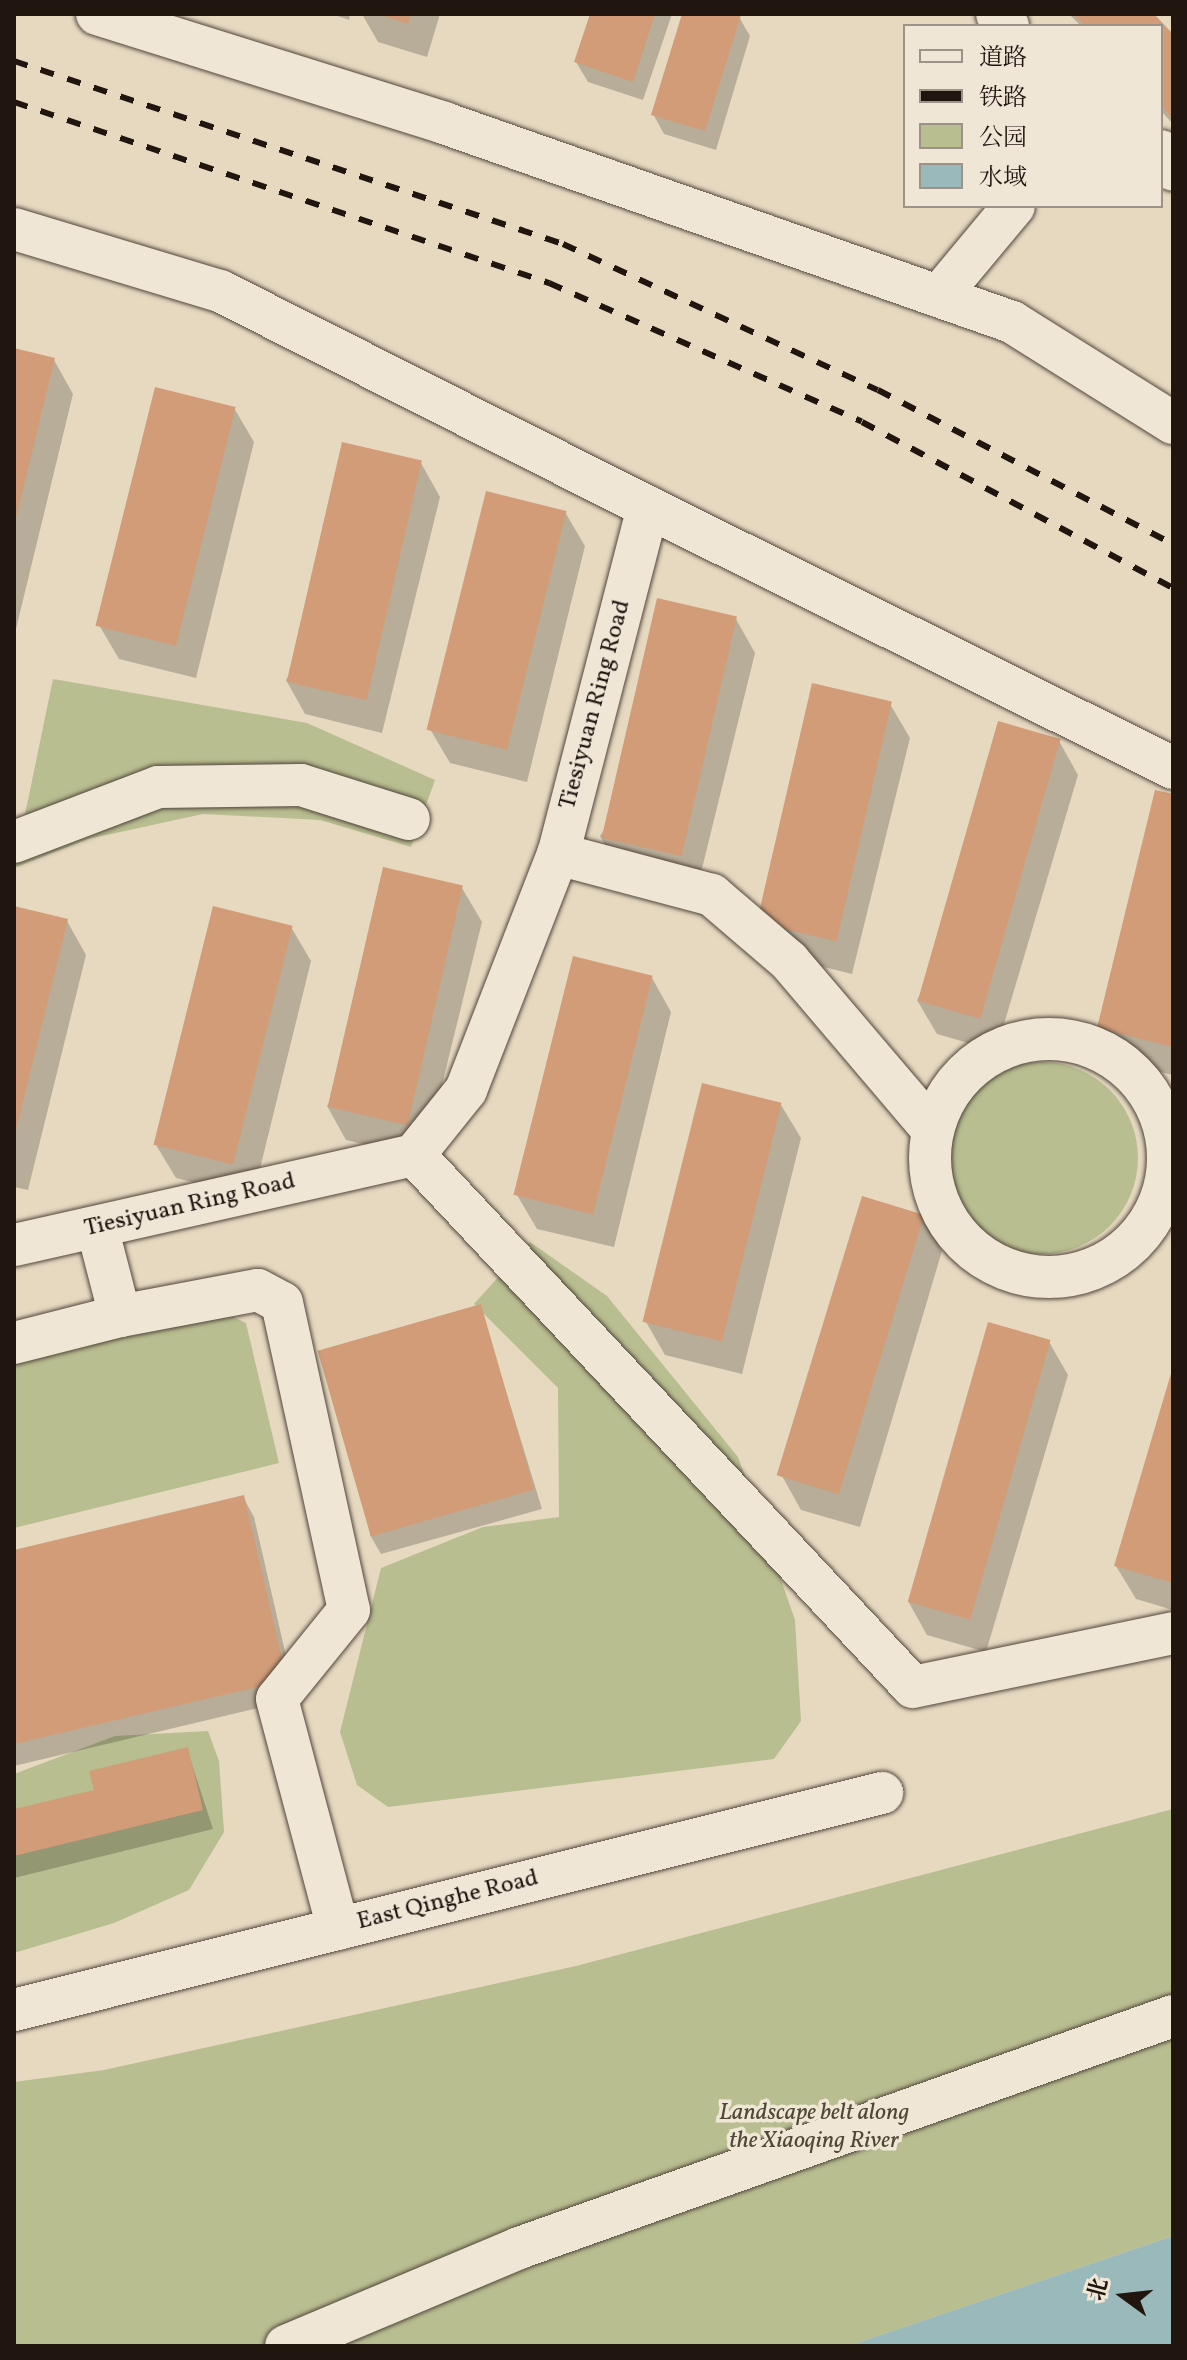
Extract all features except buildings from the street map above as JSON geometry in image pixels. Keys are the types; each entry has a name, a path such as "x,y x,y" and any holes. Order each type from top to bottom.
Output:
{"street":[{"path":"97,14 444,123 1012,322 1173,423"},
{"path":"939,296 1012,208"},
{"path":"14,229 220,291 1173,768"},
{"name":"Tiesiyuan Ring Road","path":"14,1245 414,1155 466,1090 558,854 648,507"},
{"path":"14,842 158,787 301,785 409,819"},
{"path":"558,854 712,895 789,961 933,1130"},
{"path":"1039,1039 1077,1041 1111,1056 1140,1080 1168,1149 1160,1234 1082,1273 1041,1278 1000,1269 966,1245 941,1212 930,1172 933,1130 963,1076 1003,1047 1039,1039"},
{"path":"414,1155 913,1687 1173,1633"},
{"path":"97,1227 120,1316"},
{"path":"14,1343 120,1316 258,1290 282,1303 349,1610 277,1699 338,1929"},
{"name":"East Qinghe Road","path":"14,2010 882,1793"},
{"path":"286,2346 519,2248 1173,2016"}],"green space":[{"path":"53,679 307,723 435,780 411,847 320,820 203,814 88,839 14,868"},
{"path":"1042,1062 1079,1069 1110,1090 1131,1121 1138,1158 1131,1195 1110,1226 1079,1247 1042,1254 1005,1247 974,1226 953,1195 946,1158 953,1121 974,1090 1005,1069"},
{"path":"530,1242 607,1296 738,1457 795,1620 801,1721 774,1759 388,1807 357,1785 340,1732 381,1568 483,1527 559,1517 558,1388 474,1304"},
{"path":"219,1310 246,1323 279,1463 14,1528 14,1359"},
{"path":"208,1731 219,1761 224,1832 189,1890 114,1923 14,1953 14,1774 115,1736"},
{"name":"Landscape belt along the Xiaoqing River","path":"1173,1809 1173,2236 848,2346 14,2346 14,2082 104,2070 576,1966"}],"water":[{"path":"1173,2236 1173,2346 848,2346"}],"railway":[{"path":"14,61 563,244 878,390 1173,544"},
{"path":"14,102 549,283 862,422 1173,588"}]}
